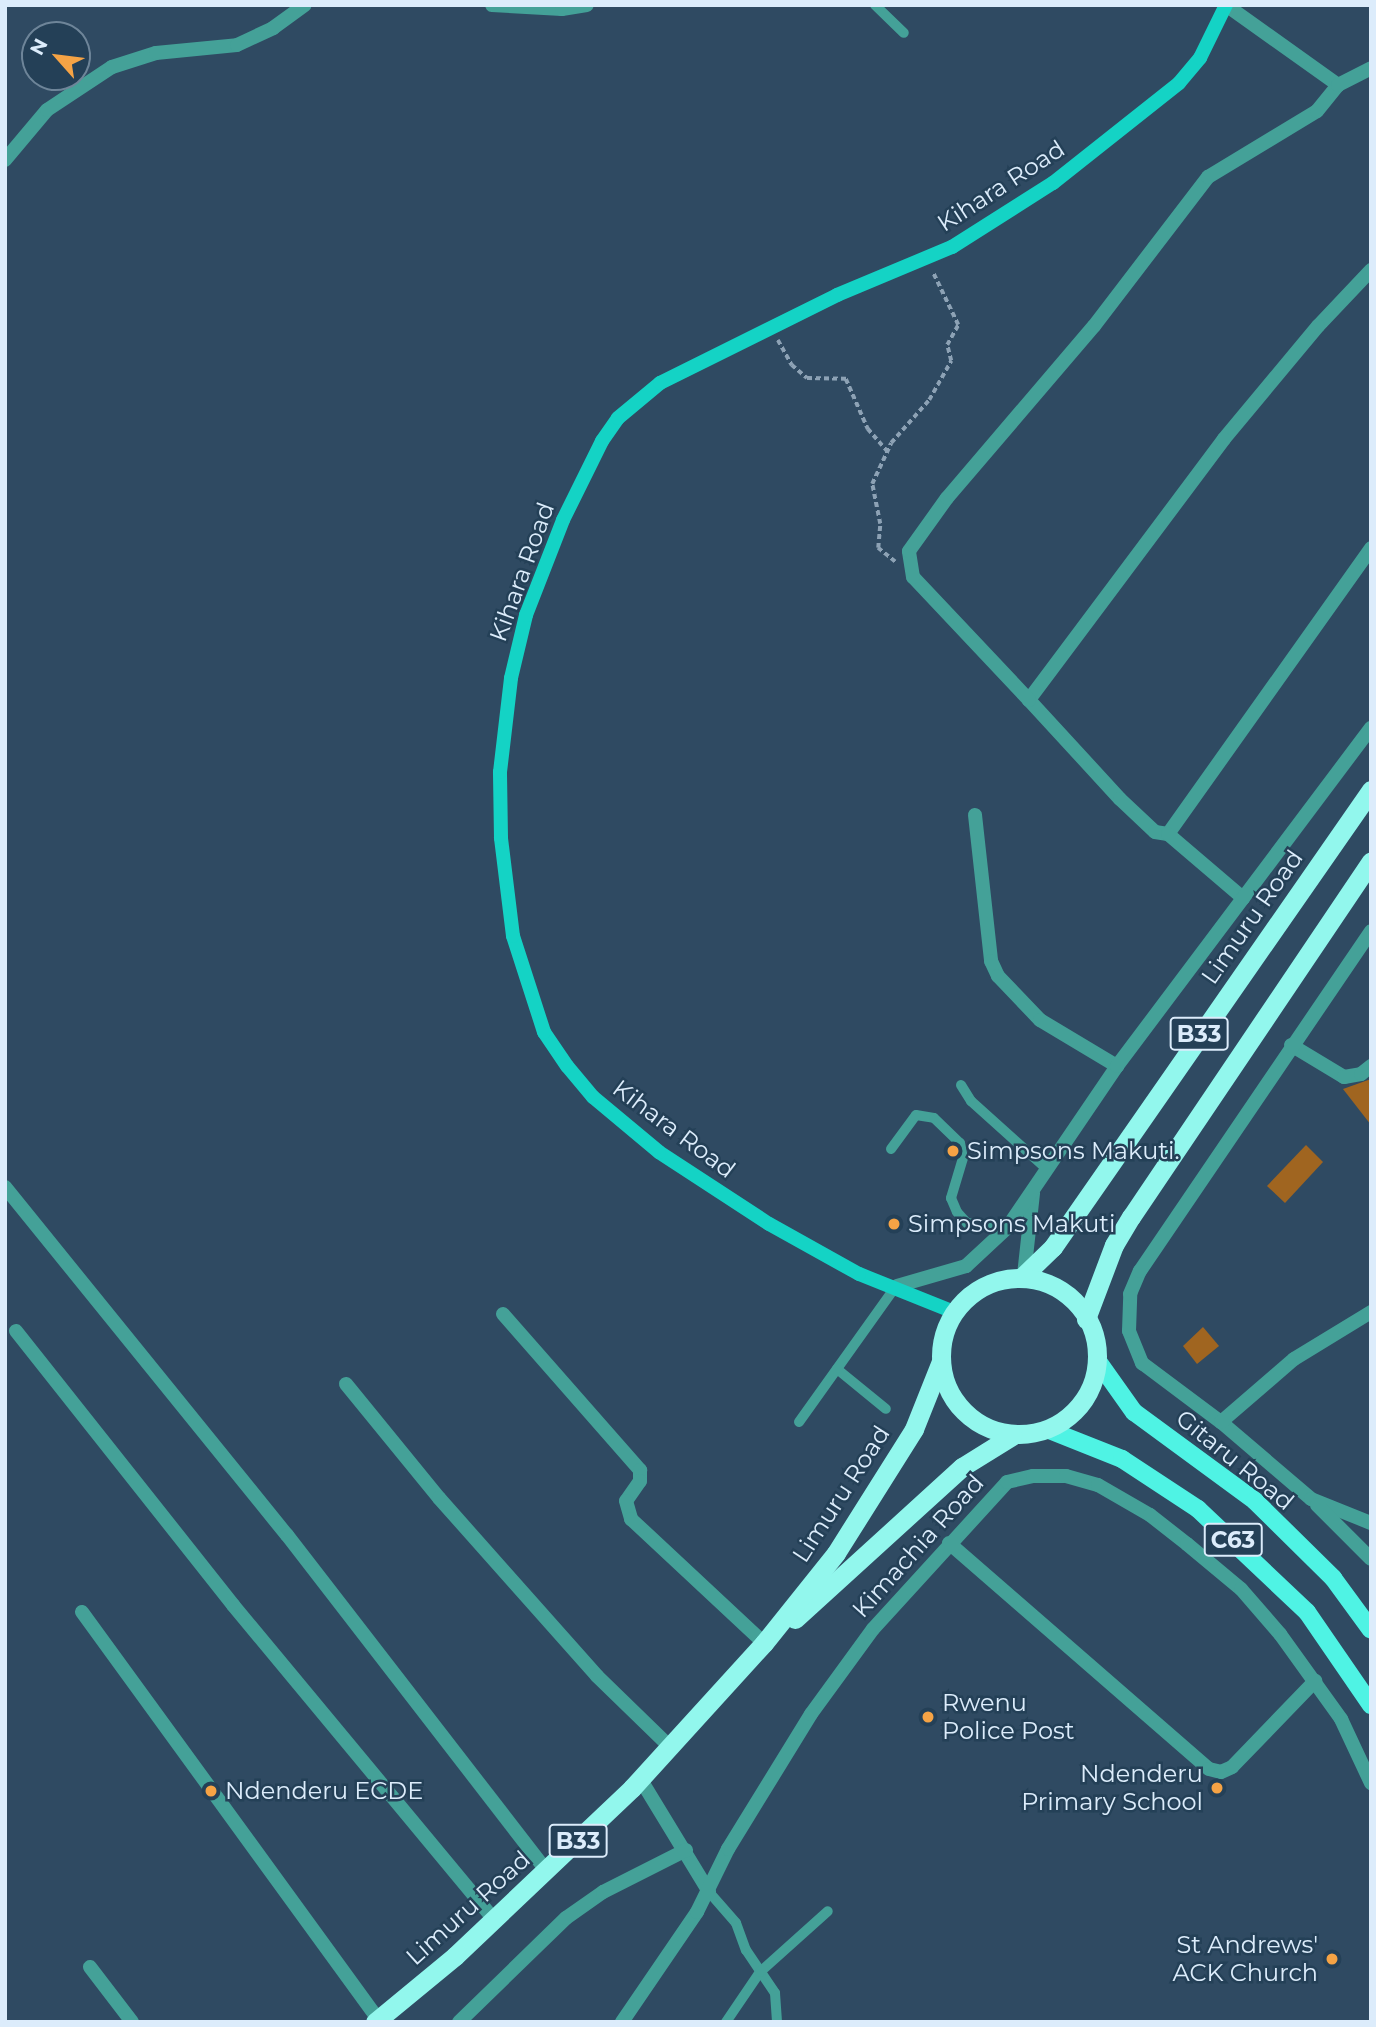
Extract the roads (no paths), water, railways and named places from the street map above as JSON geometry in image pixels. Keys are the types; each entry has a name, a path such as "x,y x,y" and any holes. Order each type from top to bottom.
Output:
{"highway":[{"name":"Limuru Road","path":"1024,1275 1053,1247 1371,790"},
{"name":"B33","path":"1086,1318 1114,1245 1131,1217 1371,861"},
{"path":"1024,1275 1059,1288 1086,1318 1097,1360 1090,1387 1069,1417 1049,1430 1012,1436 985,1426 960,1408 947,1385 941,1361 954,1312 982,1286 1024,1275"},
{"name":"Limuru Road","path":"377,2020 547,1871 671,1748 764,1643 836,1552 907,1441 941,1361"},
{"name":"Limuru Road","path":"764,1643 828,1592 962,1467 1012,1436"}],"main road":[{"name":"Kihara Road","path":"954,1312 897,1286 859,1274 769,1224 659,1152 593,1097 544,1032 513,936 501,838 503,745 526,615 563,520 602,441 630,407 660,383 770,328 927,257 1007,215 1152,107 1199,58 1226,5"},
{"name":"Gitaru Road","path":"1097,1360 1134,1412 1275,1520 1333,1578 1371,1630"},
{"name":"C63","path":"1049,1430 1122,1459 1198,1509 1307,1612 1371,1706"}],"street":[{"path":"5,160 47,110 111,67 156,53 237,45 273,28 305,5"},
{"path":"492,5 562,9 587,5"},
{"path":"1226,5 1338,85"},
{"path":"1243,898 1168,834 1155,832 1120,799 913,577 909,551 947,498 1088,334 1189,199 1223,165 1317,111 1338,85 1371,68"},
{"path":"1029,699 1224,439 1325,317 1371,270"},
{"path":"1168,834 1371,548"},
{"path":"897,1286 966,1266 1007,1228 1117,1066 1371,729"},
{"path":"975,815 989,948 998,976 1040,1020 1117,1066"},
{"path":"1371,931 1291,1045 1140,1271 1129,1294 1129,1331 1142,1363 1221,1422 1311,1499 1371,1559"},
{"path":"1291,1045 1344,1077 1371,1066"},
{"path":"5,1187 287,1535 547,1871"},
{"path":"1024,1275 1034,1190"},
{"path":"1221,1422 1294,1359 1371,1312"},
{"path":"503,1314 640,1470 640,1481 626,1501 631,1519 764,1643"},
{"path":"16,1331 233,1605 494,1919"},
{"path":"346,1384 439,1498 588,1666 671,1748"},
{"name":"Kimachia Road","path":"622,2022 709,1892 728,1849 811,1714 873,1629 949,1542 1007,1482 1033,1476 1066,1476 1098,1485 1150,1515 1241,1589 1315,1681 1340,1719 1371,1783"},
{"path":"1311,1499 1371,1523"},
{"path":"949,1542 1209,1769 1221,1772 1232,1767 1315,1681"},
{"path":"82,1612 377,2020"},
{"path":"640,1780 686,1850 709,1892"},
{"path":"459,2022 566,1918 603,1892 686,1850"},
{"path":"90,1967 132,2022"}],"lane":[{"path":"875,5 904,33"},
{"path":"961,1085 971,1101 1048,1170"},
{"path":"891,1149 916,1115 933,1118 960,1143 963,1158 951,1198 957,1212 967,1223 1007,1228"},
{"path":"799,1422 897,1286"},
{"path":"836,1369 886,1409"},
{"path":"709,1892 736,1923 760,1972 775,1993 777,2022"},
{"path":"726,2022 760,1972 828,1911"}],"place":[{"name":"Simpsons Makuti.","path":"953,1151"},
{"name":"Simpsons Makuti","path":"894,1224"},
{"name":"Rwenu Police Post","path":"928,1717"},
{"name":"Ndenderu Primary School","path":"1217,1788"},
{"name":"Ndenderu ECDE","path":"211,1791"},
{"name":"St Andrews' ACK Church","path":"1332,1959"}]}
